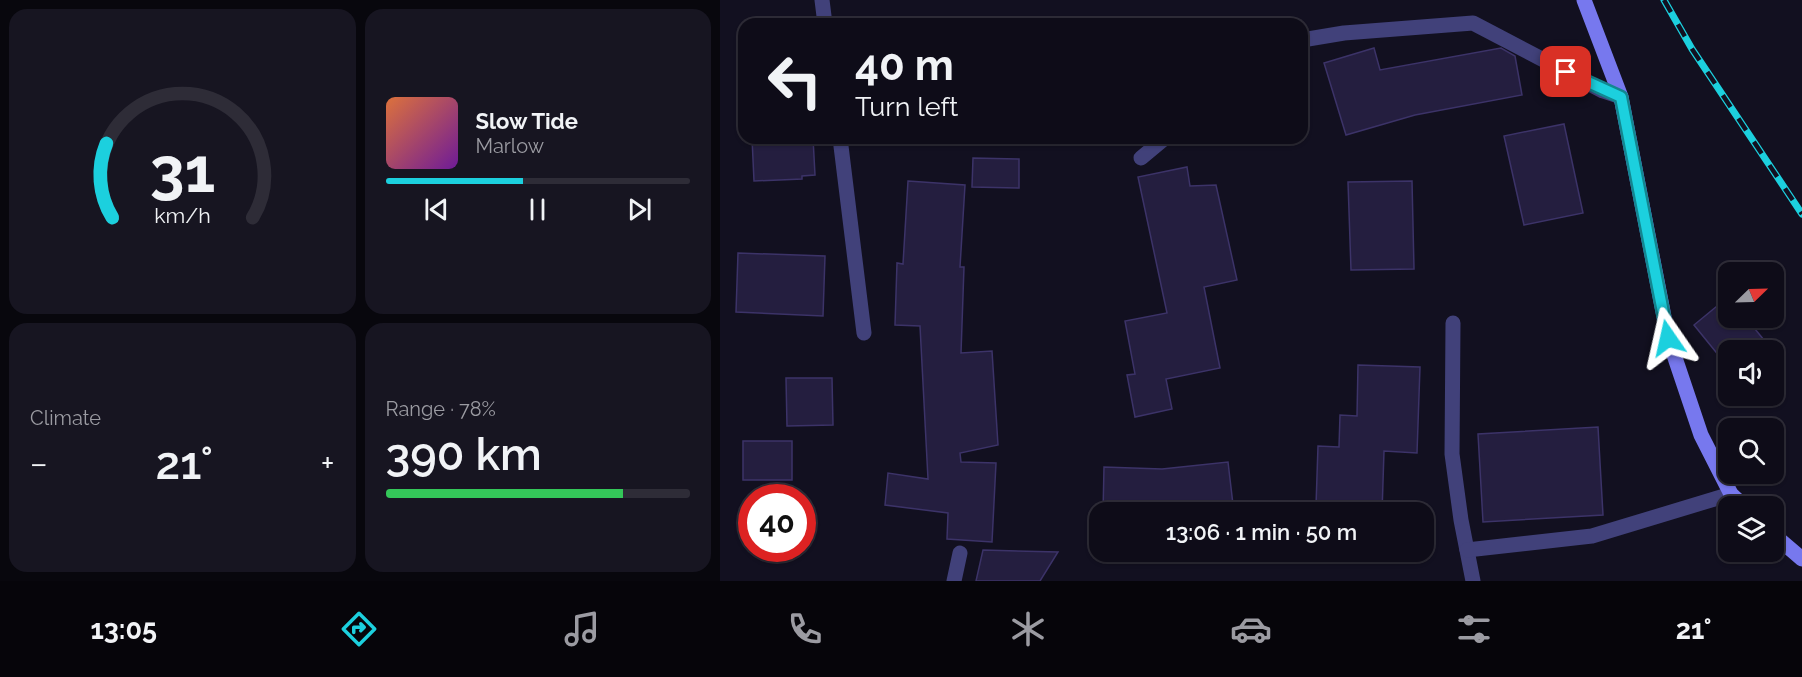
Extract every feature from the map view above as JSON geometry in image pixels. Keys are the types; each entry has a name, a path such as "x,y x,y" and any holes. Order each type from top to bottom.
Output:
{"street":[{"path":"822,0 824,18"},
{"path":"1467,550 1592,536 1731,494 1701,435 1668,338 1621,97 1584,0"},
{"path":"1308,39 1344,33 1473,23 1603,91 1621,97"},
{"path":"841,144 864,333"},
{"path":"1141,158 1158,144"},
{"path":"1453,323 1452,454 1473,581"},
{"path":"1784,543 1802,559"},
{"path":"954,581 960,553"}],"building":[{"path":"1374,48 1380,70 1501,48 1515,56 1522,95 1415,115 1346,135 1324,63"},
{"path":"1564,124 1583,213 1524,225 1504,136"},
{"path":"752,144 813,144 815,175 802,176 802,179 754,181"},
{"path":"973,158 1019,159 1019,188 972,187"},
{"path":"1187,167 1190,186 1216,185 1237,280 1204,287 1220,368 1166,379 1172,409 1135,417 1127,375 1135,374 1125,321 1167,313 1138,177"},
{"path":"908,181 965,185 960,267 964,267 961,353 992,351 998,445 960,453 961,462 996,463 992,542 947,539 948,513 885,505 888,473 928,479 920,326 895,325 897,263 903,264"},
{"path":"1412,181 1414,269 1351,270 1348,182"},
{"path":"738,253 825,256 823,316 736,312"},
{"path":"1718,305 1718,328 1754,328 1764,340 1718,340 1718,355 1694,325"},
{"path":"1358,365 1420,367 1417,453 1384,451 1382,502 1316,502 1318,446 1339,447 1340,415 1357,416"},
{"path":"786,378 832,378 833,425 787,426"},
{"path":"1598,427 1603,515 1483,522 1478,434"},
{"path":"743,441 792,441 792,480 743,480"},
{"path":"1228,462 1233,502 1103,502 1104,467 1162,469"},
{"path":"983,550 1058,552 1040,581 976,581"}],"railway":[{"path":"1664,0 1692,49 1802,214"}],"route":[{"path":"1566,72 1603,91 1621,97 1668,338"}]}
